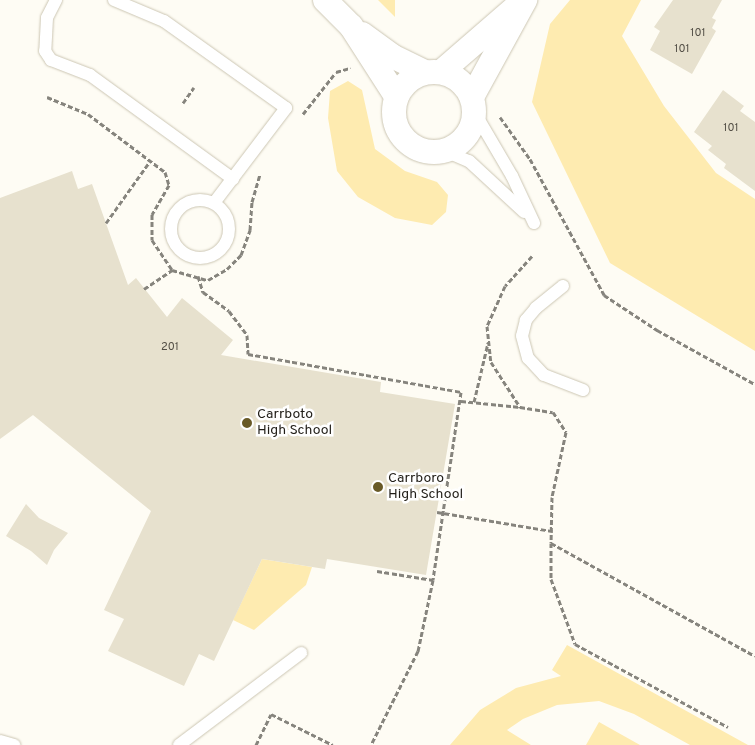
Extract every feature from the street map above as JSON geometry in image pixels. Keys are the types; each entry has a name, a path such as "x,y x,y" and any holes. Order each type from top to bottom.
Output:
{"street":[{"path":"396,96 413,77 433,72 525,0"},
{"path":"351,26 396,96 394,122 408,144 433,152 446,151 466,137 525,0"},
{"path":"328,2 351,26 392,56 433,72 454,76 480,107"}],"lane":[{"path":"56,0 47,18 45,51 51,60 90,76 233,179"},
{"path":"114,0 164,21 286,108 214,203"},
{"path":"446,151 469,161 483,172 534,223 480,107"},
{"path":"196,200 214,203 222,209 230,226 225,245 210,257 200,258 182,253 171,237 176,213 186,203 196,200"},
{"path":"563,286 536,308 526,320 522,336 528,358 544,375 583,390"},
{"path":"179,745 301,653"},
{"path":"0,741 14,745"}],"path":[{"path":"183,103 194,87"},
{"path":"48,97 88,114 165,172 169,185 166,190"},
{"path":"480,107 530,159 604,295 657,330 755,384"},
{"path":"106,223 150,162"},
{"path":"520,407 491,362 487,326 505,286 532,256"},
{"path":"144,289 172,270"},
{"path":"198,276 204,292 229,311 247,335 248,354 461,392 444,514 418,651 371,745"},
{"path":"474,402 489,340"},
{"path":"461,401 553,412 566,432 552,497 551,580 575,644 728,727"},
{"path":"437,512 552,531"},
{"path":"552,543 755,656"},
{"path":"377,572 433,580"},
{"path":"256,745 271,714 333,745"}],"shaded area":[{"path":"378,0 395,0 395,17"},
{"path":"570,0 641,0 622,36 664,106 716,173 755,199 755,351 610,263 532,102 550,24"},
{"path":"348,81 362,90 375,149 405,171 437,182 448,195 446,212 432,225 395,218 358,197 337,171 328,118 330,91"},
{"path":"262,559 312,567 306,585 254,630 233,620"},
{"path":"567,645 748,745 690,745 634,714 599,701 557,705 523,719 507,730 531,745 450,745 480,710 516,688 561,676 552,670"},
{"path":"599,722 640,745 586,745"}],"building":[{"path":"673,0 722,0 712,18 716,20 712,28 716,31 692,74 650,50 660,31 654,27"},
{"path":"723,90 744,106 740,111 755,122 755,191 724,168 726,164 708,150 712,146 694,132"},
{"name":"Carrboto High School","path":"72,171 78,189 92,184 128,285 136,278 167,317 182,298 233,340 221,355 381,382 380,392 455,404 426,575 327,559 325,569 262,559 214,661 199,654 184,686 108,651 124,619 104,610 151,511 33,415 0,439 0,198"},
{"path":"26,504 39,518 68,533 54,550 47,565 31,551 6,536"}],"place":[{"name":"Carrboto High School","path":"247,423"},
{"name":"Carrboro High School","path":"378,487"}]}
